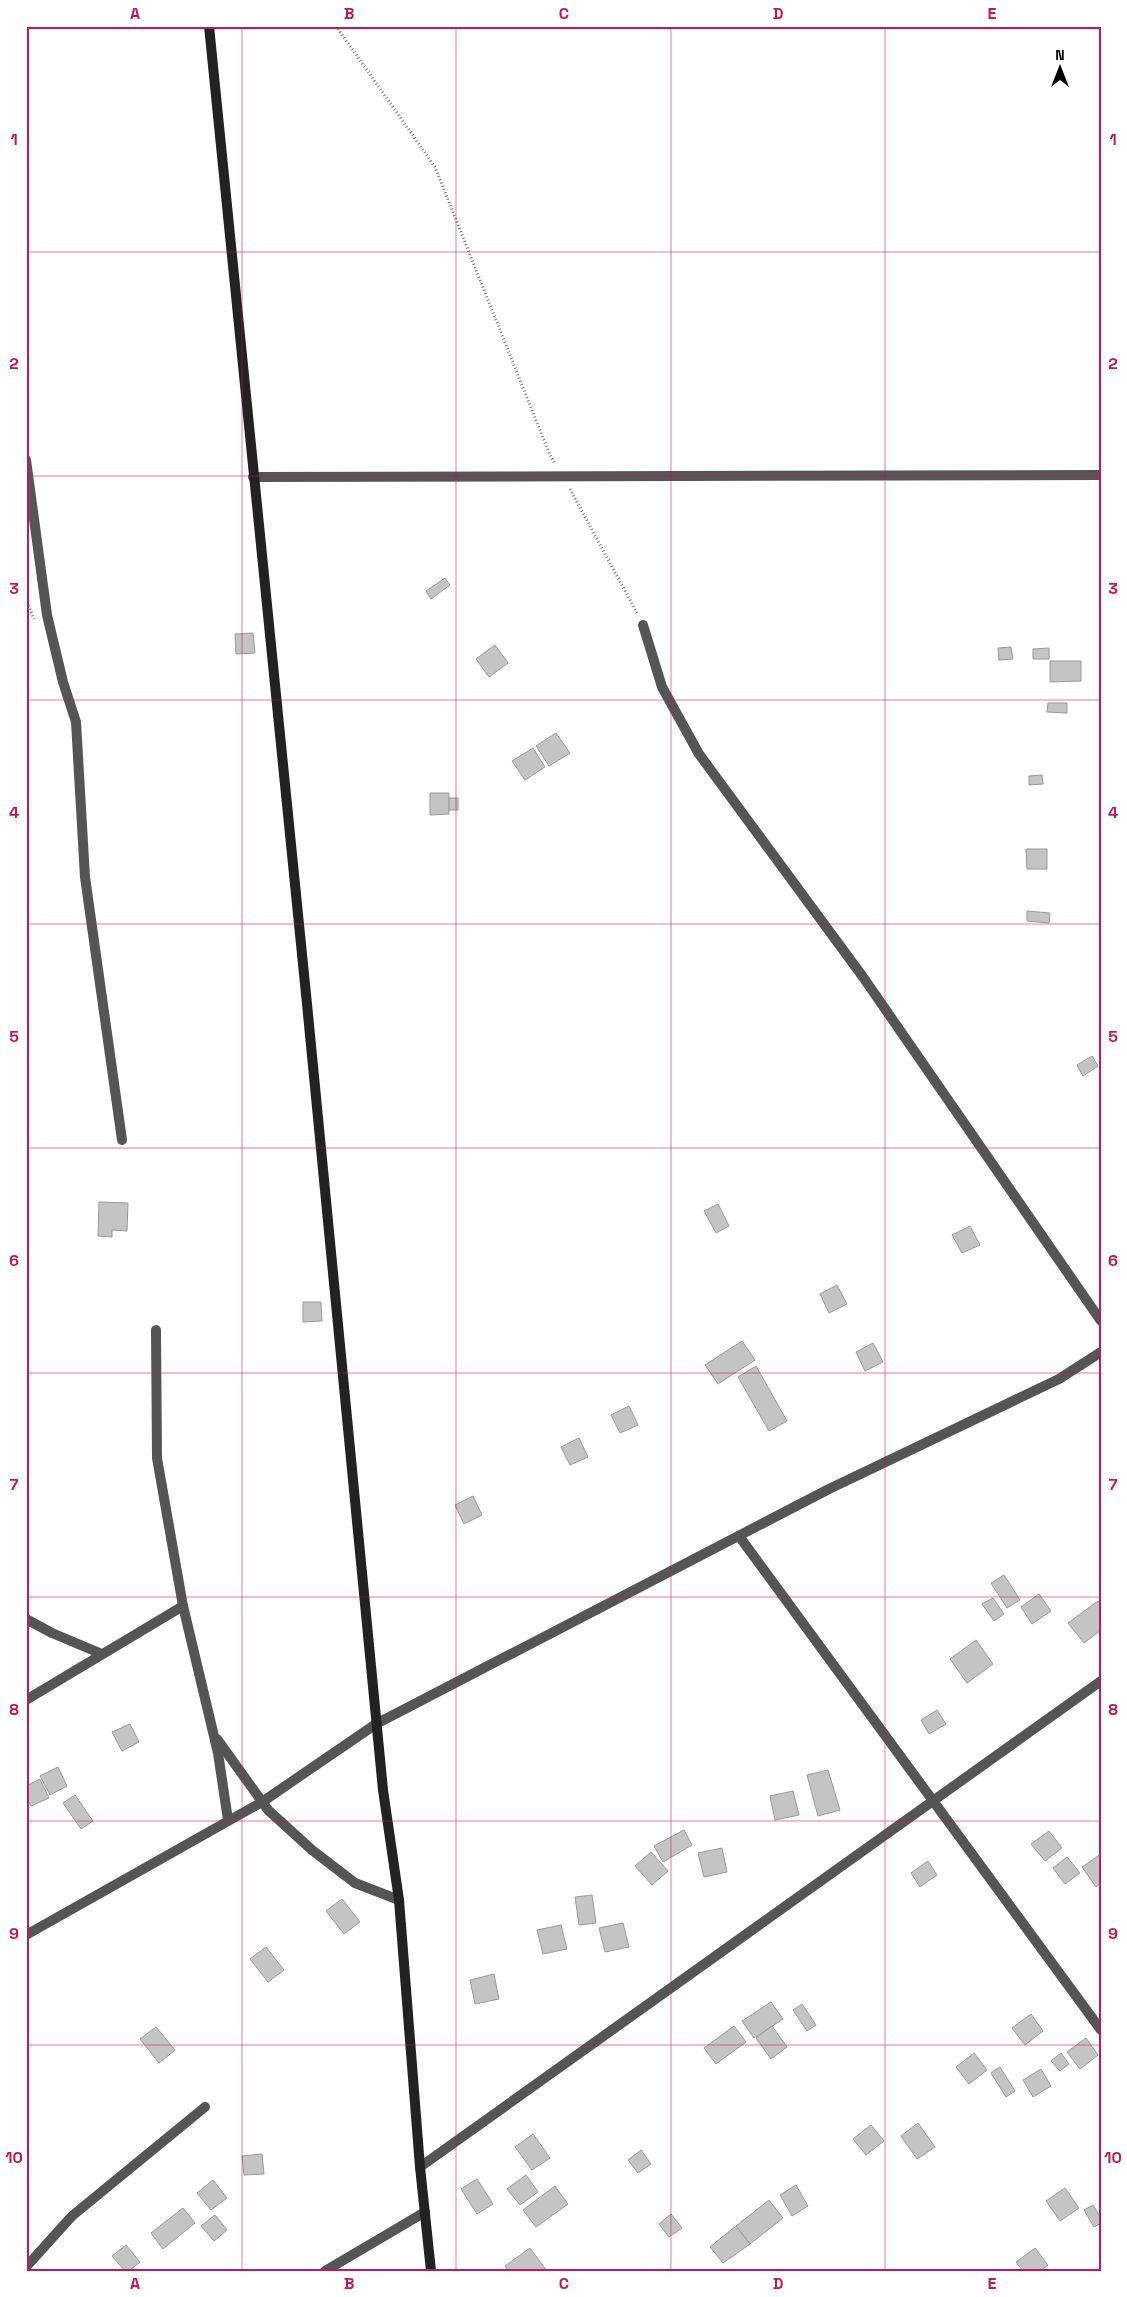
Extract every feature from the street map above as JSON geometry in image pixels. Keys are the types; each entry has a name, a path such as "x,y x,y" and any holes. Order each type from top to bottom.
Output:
{"main road":[{"path":"209,26 253,477 308,1004 376,1724 383,1790 399,1900 420,2167 431,2271"}],"street":[{"path":"26,460 47,615 63,682 76,722 84,877 122,1140"},
{"path":"253,477 1101,475"},
{"path":"643,625 662,687 699,754 863,977 1101,1322"},
{"path":"156,1330 157,1458 184,1606 214,1737 228,1820"},
{"path":"26,1935 262,1802 376,1724 829,1490 1058,1379 1101,1352"},
{"path":"740,1536 1101,2030"},
{"path":"26,1700 184,1606"},
{"path":"26,1619 52,1633 102,1654"},
{"path":"420,2167 1101,1681"},
{"path":"214,1737 268,1810 305,1843 355,1883 399,1900"},
{"path":"26,2267 72,2216 205,2107"},
{"path":"325,2271 425,2212"}],"path":[{"path":"336,26 435,167 549,453 603,547 643,625"}],"building":[{"path":"445,578 450,585 431,599 426,591"},
{"path":"253,633 255,653 236,654 235,634"},
{"path":"495,645 508,663 489,677 476,659"},
{"path":"1011,647 1013,659 999,660 998,648"},
{"path":"1049,648 1049,659 1033,659 1033,649"},
{"path":"1050,661 1081,661 1081,681 1050,682"},
{"path":"1048,703 1067,703 1067,713 1047,712"},
{"path":"556,733 570,753 549,766 536,746"},
{"path":"533,748 545,767 525,780 512,761"},
{"path":"1042,775 1043,784 1029,785 1029,776"},
{"path":"430,793 449,793 449,814 430,815"},
{"path":"449,798 458,798 458,810 449,810"},
{"path":"1026,849 1047,849 1047,869 1027,869"},
{"path":"1027,911 1050,913 1049,923 1027,921"},
{"path":"1092,1056 1098,1066 1083,1076 1077,1065"},
{"path":"99,1202 128,1203 127,1231 112,1230 112,1237 98,1236"},
{"path":"718,1204 729,1226 716,1233 704,1211"},
{"path":"970,1226 980,1245 962,1253 952,1235"},
{"path":"837,1285 847,1304 829,1313 820,1294"},
{"path":"303,1302 321,1302 322,1321 303,1322"},
{"path":"742,1341 755,1360 718,1384 705,1365"},
{"path":"873,1343 883,1362 865,1371 856,1352"},
{"path":"756,1366 787,1421 769,1431 738,1377"},
{"path":"629,1406 638,1425 620,1433 611,1415"},
{"path":"579,1438 588,1457 570,1465 561,1447"},
{"path":"473,1496 482,1515 464,1524 455,1505"},
{"path":"1004,1575 1020,1600 1007,1608 991,1583"},
{"path":"1039,1594 1051,1611 1032,1624 1021,1607"},
{"path":"993,1598 1004,1614 994,1621 982,1604"},
{"path":"1098,1601 1101,1605 1101,1630 1084,1643 1068,1623"},
{"path":"976,1640 993,1664 967,1683 950,1659"},
{"path":"937,1710 946,1724 929,1734 921,1720"},
{"path":"130,1724 139,1742 122,1751 112,1732"},
{"path":"58,1767 67,1786 50,1795 40,1776"},
{"path":"828,1770 840,1810 818,1816 807,1775"},
{"path":"40,1779 49,1798 31,1806 26,1797 26,1786"},
{"path":"793,1791 799,1815 775,1820 770,1796"},
{"path":"75,1795 93,1821 81,1829 63,1803"},
{"path":"684,1830 692,1845 663,1862 654,1846"},
{"path":"1049,1831 1062,1848 1045,1861 1031,1844"},
{"path":"722,1848 727,1872 704,1877 698,1853"},
{"path":"651,1852 668,1871 652,1885 635,1866"},
{"path":"1101,1854 1101,1883 1096,1887 1082,1867"},
{"path":"1067,1857 1080,1873 1065,1884 1053,1868"},
{"path":"928,1861 937,1875 920,1887 911,1873"},
{"path":"592,1895 596,1923 579,1925 575,1897"},
{"path":"342,1899 360,1922 344,1934 326,1911"},
{"path":"623,1923 629,1947 605,1952 599,1928"},
{"path":"561,1925 567,1949 543,1954 537,1930"},
{"path":"266,1947 284,1970 268,1982 250,1959"},
{"path":"494,1974 499,1999 475,2004 470,1980"},
{"path":"771,2002 783,2019 754,2038 742,2021"},
{"path":"802,2004 816,2025 807,2031 793,2010"},
{"path":"1031,2014 1043,2031 1025,2045 1012,2028"},
{"path":"734,2026 746,2042 716,2064 704,2048"},
{"path":"772,2026 787,2047 771,2059 756,2038"},
{"path":"156,2027 175,2050 159,2063 140,2039"},
{"path":"1086,2038 1098,2055 1080,2069 1067,2052"},
{"path":"974,2053 987,2070 969,2084 956,2067"},
{"path":"1061,2053 1069,2064 1060,2071 1051,2061"},
{"path":"1000,2067 1015,2091 1006,2097 991,2073"},
{"path":"1041,2069 1051,2086 1033,2097 1023,2080"},
{"path":"918,2123 935,2147 917,2159 901,2136"},
{"path":"871,2125 884,2141 866,2155 853,2139"},
{"path":"533,2134 550,2158 532,2170 515,2147"},
{"path":"641,2150 651,2164 638,2173 628,2160"},
{"path":"262,2154 264,2174 244,2175 242,2156"},
{"path":"526,2175 538,2192 520,2205 507,2189"},
{"path":"477,2179 493,2204 477,2214 461,2189"},
{"path":"213,2180 227,2198 211,2210 197,2193"},
{"path":"796,2185 808,2206 792,2216 780,2195"},
{"path":"555,2186 568,2204 536,2227 523,2210"},
{"path":"1065,2188 1079,2208 1060,2221 1046,2201"},
{"path":"769,2200 783,2218 750,2244 736,2226"},
{"path":"1093,2205 1101,2218 1101,2223 1094,2227 1084,2210"},
{"path":"183,2208 195,2223 163,2249 151,2233"},
{"path":"671,2214 682,2228 669,2237 659,2224"},
{"path":"215,2215 227,2230 214,2241 201,2226"},
{"path":"736,2226 750,2244 723,2263 710,2247"},
{"path":"126,2245 140,2262 129,2271 125,2271 112,2256"},
{"path":"530,2248 547,2271 509,2271 505,2266"},
{"path":"1035,2248 1048,2265 1040,2271 1023,2271 1016,2262"}]}
